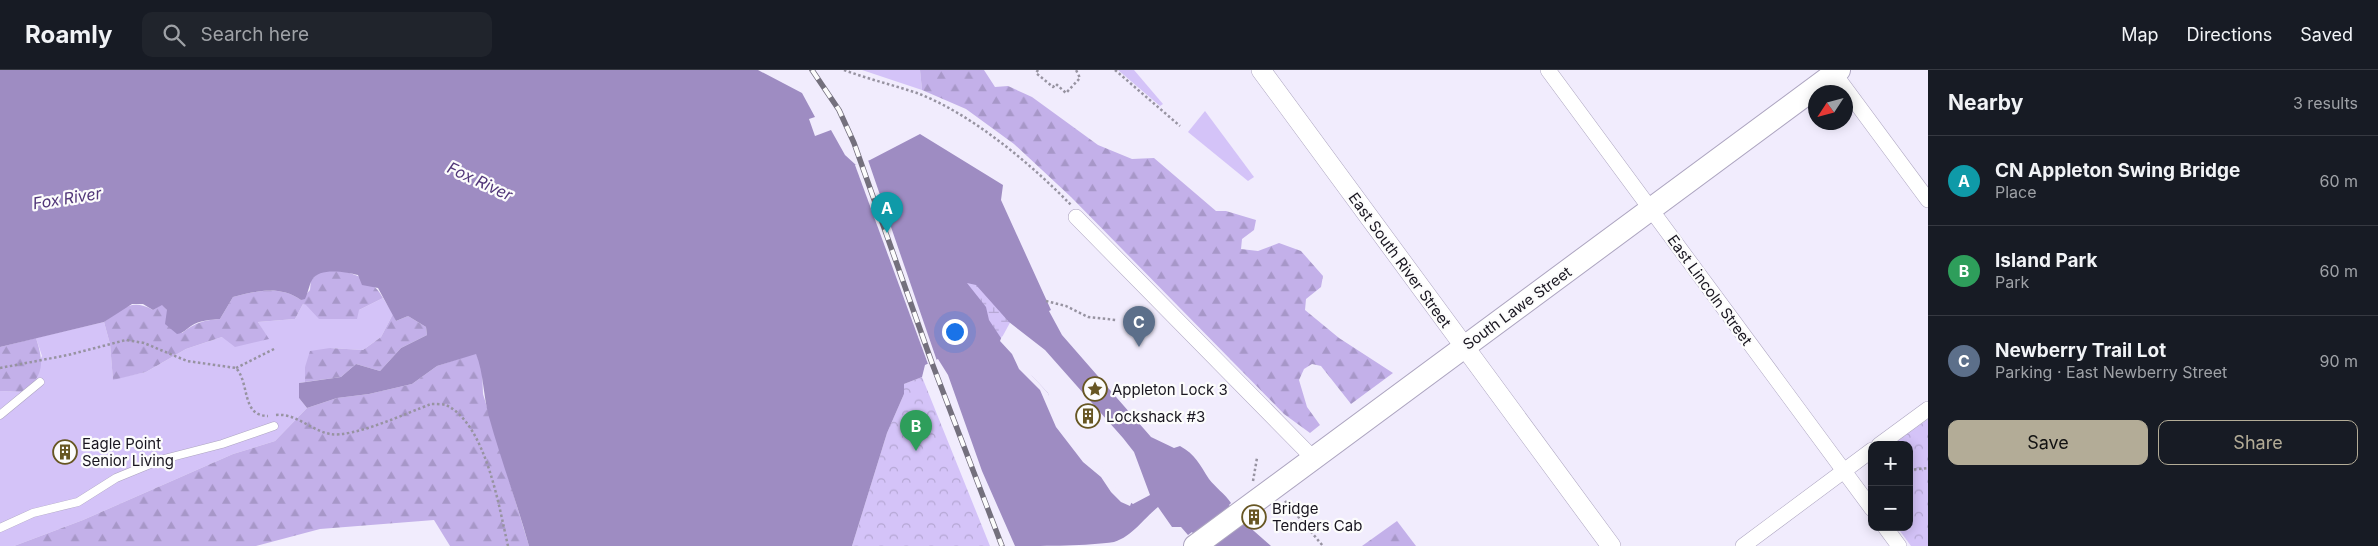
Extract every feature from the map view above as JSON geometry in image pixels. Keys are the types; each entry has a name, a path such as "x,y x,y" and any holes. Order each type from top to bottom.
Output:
{"main road":[{"name":"South Lawe Street","path":"1196,546 1240,513 1263,484 1313,458 1836,72"}],"street":[{"name":"East South River Street","path":"1261,70 1611,546"},
{"name":"East Lincoln Street","path":"1548,70 1868,504"},
{"path":"1836,72 1928,200"},
{"path":"1076,216 1313,458"},
{"path":"1884,441 1928,409"},
{"path":"1743,546 1868,453"},
{"path":"1888,531 1899,546"}],"lane":[{"path":"0,415 40,382"},
{"path":"0,528 33,513 78,502 116,478 160,460 222,444 274,426"}],"path":[{"path":"844,70 918,94 981,129 1039,175 1074,209 1076,216"},
{"path":"1038,70 1036,73 1053,88 1056,84 1066,93 1080,78 1076,70"},
{"path":"1115,70 1180,126"},
{"path":"1046,301 1074,310 1088,317 1116,320"},
{"path":"0,368 68,355 126,340 144,343 187,361 236,368 276,348"},
{"path":"236,368 242,379 246,399 252,410 258,415 287,414 316,430 332,434 345,435 431,404 444,404 457,412 482,447 491,475 508,546"},
{"path":"1257,458 1263,484 1323,546"},
{"path":"1913,470 1928,468"}],"green space":[{"path":"862,70 920,70 922,90"},
{"path":"920,70 984,70 995,87 1008,86 1032,97 1098,145 1132,159 1154,158 1216,211 1226,211 1256,220 1254,230 1242,239 1241,249 1258,251 1279,243 1301,251 1323,276 1321,287 1306,299 1305,310 1339,338 1393,373 1351,404 1321,366 1312,364 1304,369 1299,380 1307,407 1320,425 1310,433 1284,414 1071,197 1014,144 966,109 922,90"},
{"path":"1118,70 1134,70 1163,104 1160,106"},
{"path":"1205,111 1254,177 1248,181 1188,132"},
{"path":"959,268 1012,319 1000,341 974,299"},
{"path":"339,270 353,274 370,283 383,298 359,310 357,319 319,319 303,304 295,319 258,322 269,339 235,347 222,337 186,349 146,372 113,380 110,344 104,322 122,309 139,305 153,310 162,304 167,310 167,315 182,333 200,323 220,319 233,297 259,291 276,291 293,295 301,300 310,290 311,280 319,272"},
{"path":"383,298 393,314 381,337 363,350 330,348 305,367 305,382 299,383 299,398 307,408 275,441 233,454 83,520 14,546 0,546 0,391 24,392 42,356 36,338 104,322 110,344 113,379 146,372 186,349 222,337 268,339 258,322 295,319 303,304 359,310"},
{"path":"393,314 396,321 408,316 426,327 427,335 401,348 380,371 356,364 341,377 305,382 305,367 310,351 330,348 363,350 381,337"},
{"path":"36,338 41,362 39,374 31,386 24,392 0,391 0,347"},
{"path":"476,353 482,369 483,394 529,546 450,546 434,520 320,529 256,546 14,546 83,520 233,454 275,441 307,408 337,398 369,394 412,384 437,366"},
{"path":"922,377 990,546 852,546 887,433 904,394 904,384"},
{"path":"1928,419 1928,546 1911,546 1900,531 1913,531 1913,441 1898,441"},
{"path":"1397,521 1416,546 1362,546"}],"water":[{"name":"Fox River","path":"0,70 758,70 802,93 815,117 809,119 815,136 831,130 845,155 856,165 870,160 920,134 1003,185 1001,200 1051,310 1049,311 1062,335 1151,437 1174,448 1180,446 1190,453 1197,460 1211,482 1229,500 1231,503 1229,505 1244,525 1246,524 1271,546 1202,546 1192,532 1188,535 1181,527 1172,527 1158,507 1127,536 1114,542 1079,545 1015,546 982,471 948,375 938,359 925,365 922,377 904,384 904,394 887,433 852,546 529,546 489,417 481,369 476,354 437,366 412,384 369,394 337,398 307,408 299,398 299,383 341,377 356,364 380,371 401,348 427,335 426,327 408,316 396,321 378,288 362,285 358,275 333,272 320,273 312,280 305,299 301,300 293,295 276,291 259,291 233,297 220,319 198,323 177,334 165,324 167,310 162,305 153,310 143,304 132,304 104,322 0,347","holes":["967,283 976,285 1009,322 1045,350 1123,438 1134,452 1150,495 1133,504 1116,493 1052,411 1048,393 1032,376 1021,369 1018,356 1001,338 989,320 986,307"]}],"pier":[{"path":"868,160 937,361 928,364 855,165"},
{"path":"1002,336 1019,355 1024,367 1048,393 1054,410 1077,442 1102,467 1118,491 1132,501 1130,506 1121,502 1111,492 1101,477 1083,462 1056,427 1040,390 1019,369 1012,354 1000,341"}],"railway":[{"path":"812,70 839,110 854,143 932,363 1002,546"}],"place":[{"name":"CN Appleton Swing Bridge","path":"887,233"},
{"name":"Newberry Trail Lot","path":"1139,347"},
{"name":"Appleton Lock 3","path":"1095,389"},
{"name":"Lockshack #3","path":"1088,416"},
{"name":"Island Park","path":"916,451"},
{"name":"Eagle Point Senior Living","path":"65,452"},
{"name":"Bridge Tenders Cab","path":"1254,517"}]}
